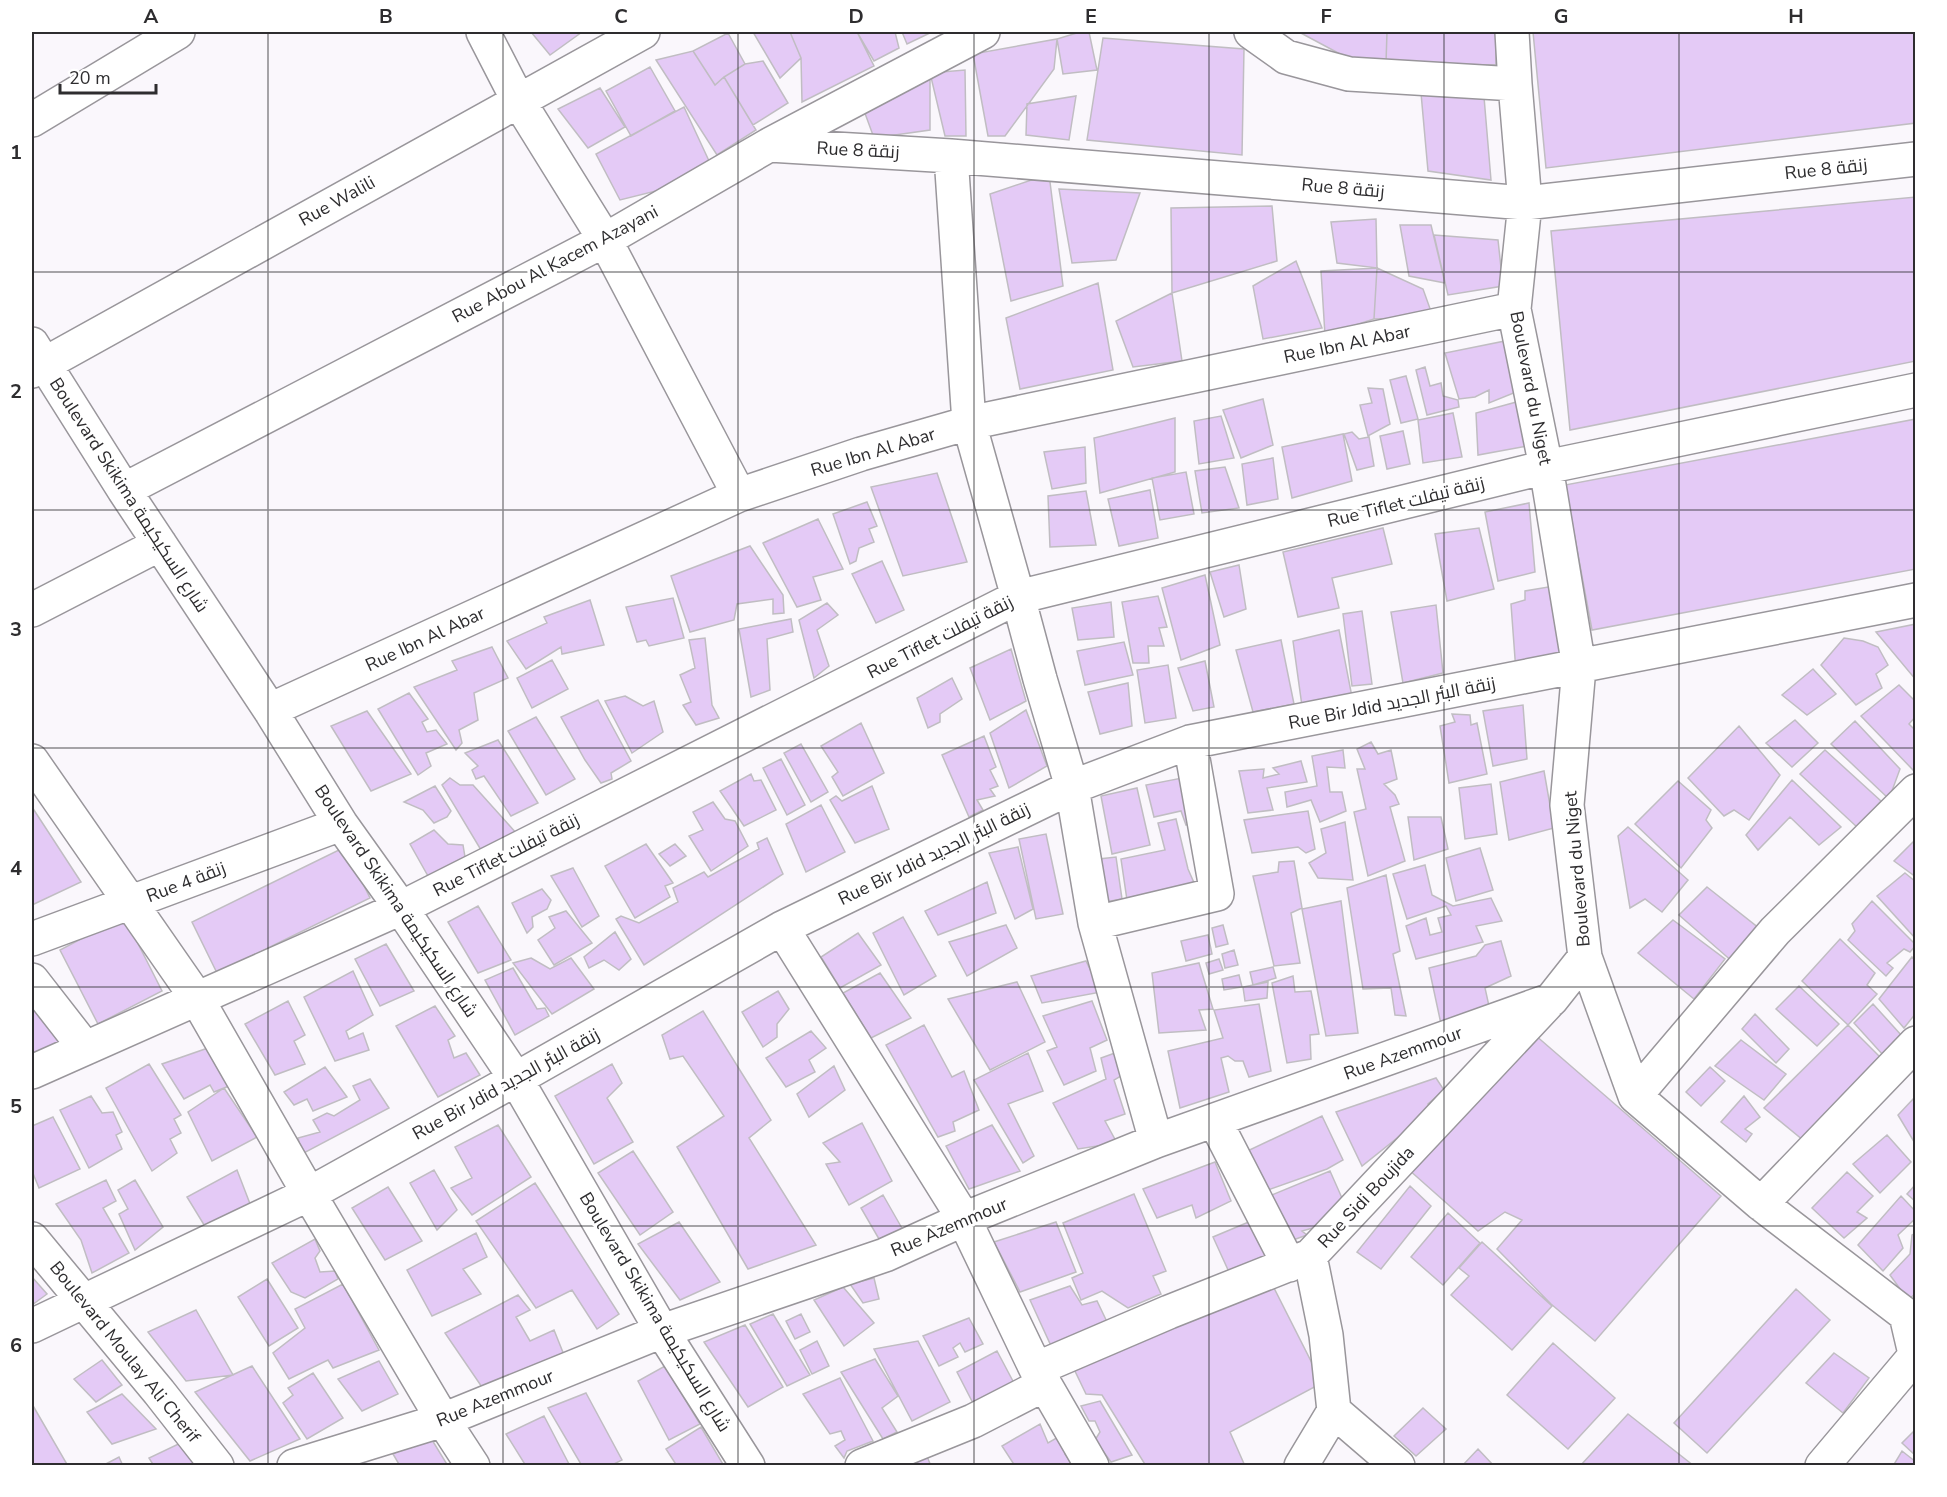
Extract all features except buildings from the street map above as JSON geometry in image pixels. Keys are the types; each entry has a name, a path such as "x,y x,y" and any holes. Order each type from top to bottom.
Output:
{"street":[{"path":"32,120 178,32"},
{"path":"483,32 518,99 605,240 739,495"},
{"name":"Rue Walili","path":"36,360 643,32"},
{"path":"980,33 1010,32"},
{"path":"1251,32 1286,57 1348,74 1515,84"},
{"name":"Boulevard du Niget","path":"1512,32 1525,203 1514,309 1546,467 1579,667 1567,805 1585,957 1635,1096 1761,1204 1911,1312 1915,1357"},
{"name":"Rue Abou Al Kacem Azayani","path":"124,490 605,240 769,145 980,33"},
{"name":"Rue 8 زنقة","path":"769,145 951,156 1525,203 1916,159"},
{"path":"951,156 969,423 1072,787 1095,923 1156,1141"},
{"name":"Rue Ibn Al Abar","path":"270,710 739,495 861,454 969,423 1514,309"},
{"name":"Boulevard Skikima شارع السكيكيمة","path":"36,360 270,710 341,824 401,908 516,1079 662,1331 748,1466"},
{"name":"Rue Tiflet زنقة تيفلت","path":"32,1072 196,997 401,908 1018,597 1546,467 1916,390"},
{"path":"32,610 160,544"},
{"name":"Rue Bir Jdid زنقة البئر الجديد","path":"32,1326 309,1194 782,928 1072,787 1190,742 1916,600"},
{"path":"1095,923 1217,894 1190,742"},
{"path":"32,761 196,997 309,1194 443,1420 473,1466"},
{"path":"1635,1096 1775,931 1916,791"},
{"name":"Rue 4 زنقة","path":"32,939 341,824"},
{"path":"782,928 964,1220 1040,1376 1092,1466"},
{"path":"1551,1000 1585,957"},
{"path":"32,980 85,1048"},
{"name":"Rue Azemmour","path":"294,1466 443,1420 662,1331 885,1255 1156,1141 1551,1000"},
{"name":"Rue Sidi Boujida","path":"862,1466 973,1421 1040,1376 1169,1312 1300,1261 1551,1000"},
{"path":"1761,1204 1916,1043"},
{"path":"1215,1121 1300,1261 1326,1335 1334,1411 1301,1466"},
{"name":"Boulevard Moulay Ali Cherif","path":"32,1239 217,1466"},
{"path":"1822,1466 1915,1357"},
{"path":"1334,1411 1398,1466"}]}
